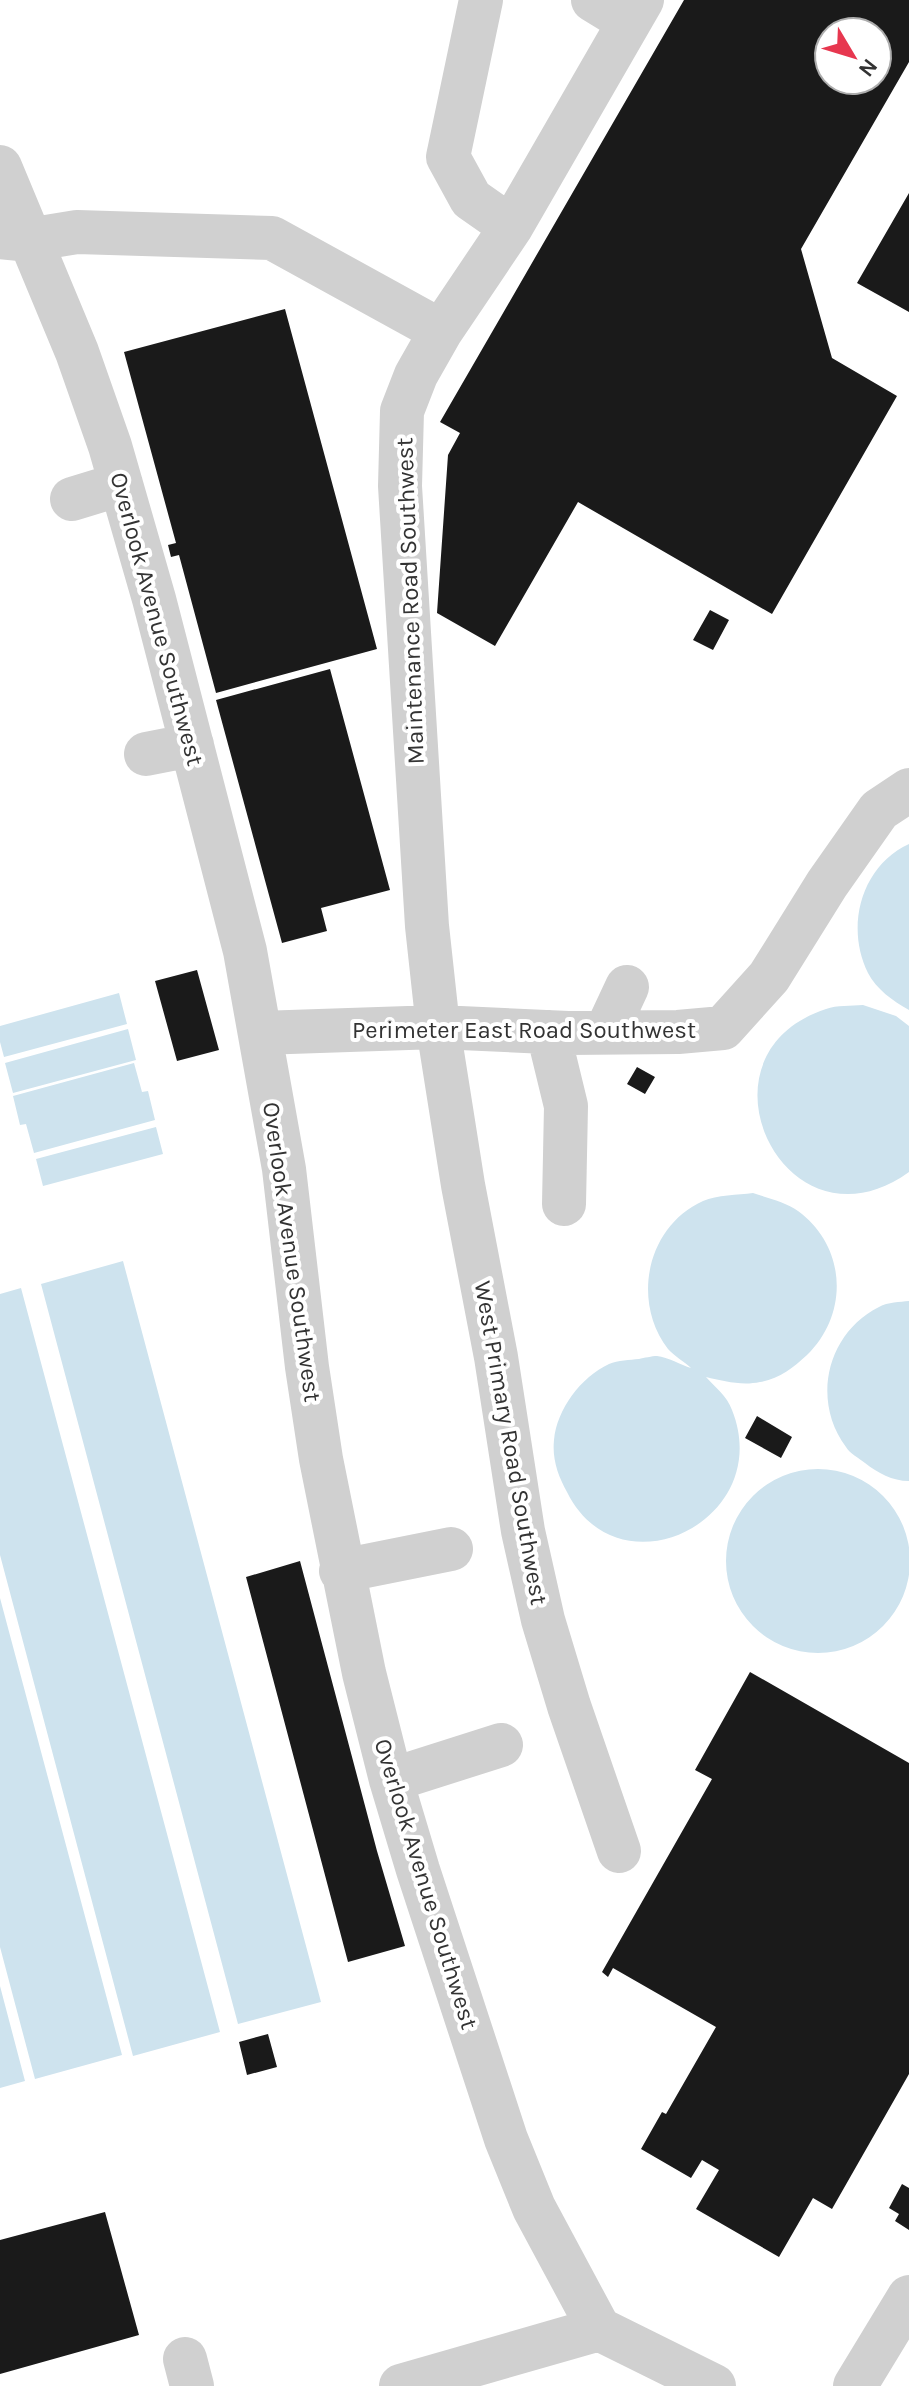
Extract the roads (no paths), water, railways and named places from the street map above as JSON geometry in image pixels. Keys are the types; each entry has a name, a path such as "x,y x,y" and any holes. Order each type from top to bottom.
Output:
{"lane":[{"path":"481,0 448,157 471,199 511,227"},
{"name":"Maintenance Road Southwest","path":"438,1027 427,926 400,486 402,411 416,375 441,331 511,227 622,7"},
{"name":"Overlook Avenue Southwest","path":"0,167 14,238 82,364 121,484 192,745 231,933 260,1033 284,1169 307,1367 341,1571 391,1780 506,2139 534,2208 599,2329"},
{"path":"14,238 77,232 272,238 441,331"},
{"path":"72,499 121,484"},
{"path":"146,754 192,745"},
{"name":"Perimeter East Road Southwest","path":"260,1033 438,1027 548,1032 678,1032 723,1028 769,977 827,884 879,810 909,790"},
{"path":"606,1032 627,987"},
{"name":"West Primary Road Southwest","path":"438,1027 531,1567 558,1672 619,1851"},
{"path":"548,1032 566,1106 564,1204"},
{"path":"341,1571 451,1549"},
{"path":"391,1780 501,1745"},
{"path":"855,2386 909,2297"},
{"path":"401,2386 599,2329 661,2372 715,2386"}],"water":[{"path":"909,844 909,1010 871,979 861,955 858,918 869,882 879,867"},
{"path":"119,993 127,1024 4,1057 0,1026"},
{"path":"863,1005 896,1016 909,1026 909,1172 864,1192 824,1191 792,1172 768,1141 758,1104 762,1066 784,1033 826,1009"},
{"path":"128,1029 136,1060 13,1093 5,1063"},
{"path":"134,1063 142,1092 148,1091 155,1120 34,1153 26,1124 20,1125 13,1096"},
{"path":"156,1127 163,1154 43,1186 36,1159"},
{"path":"753,1193 798,1211 826,1243 837,1281 836,1301 830,1320 821,1339 807,1355 780,1376 753,1383 706,1377 732,1410 740,1449 732,1484 713,1512 686,1532 654,1541 621,1539 591,1523 564,1486 554,1454 560,1417 580,1386 613,1363 657,1356 691,1368 668,1349 650,1309 648,1288 658,1246 669,1228 684,1213 703,1201"},
{"path":"123,1261 321,2002 238,2024 41,1284"},
{"path":"21,1288 220,2032 133,2056 0,1555 0,1294"},
{"path":"909,1301 909,1481 880,1473 848,1449 835,1429 827,1389 836,1350 847,1333 879,1307"},
{"path":"818,1469 853,1476 883,1496 903,1526 910,1561 903,1596 883,1626 853,1646 818,1653 783,1646 753,1626 733,1596 726,1561 733,1526 753,1496 783,1476"},
{"path":"0,1598 122,2055 35,2079 0,1947"},
{"path":"0,1986 25,2081 0,2088"}]}
